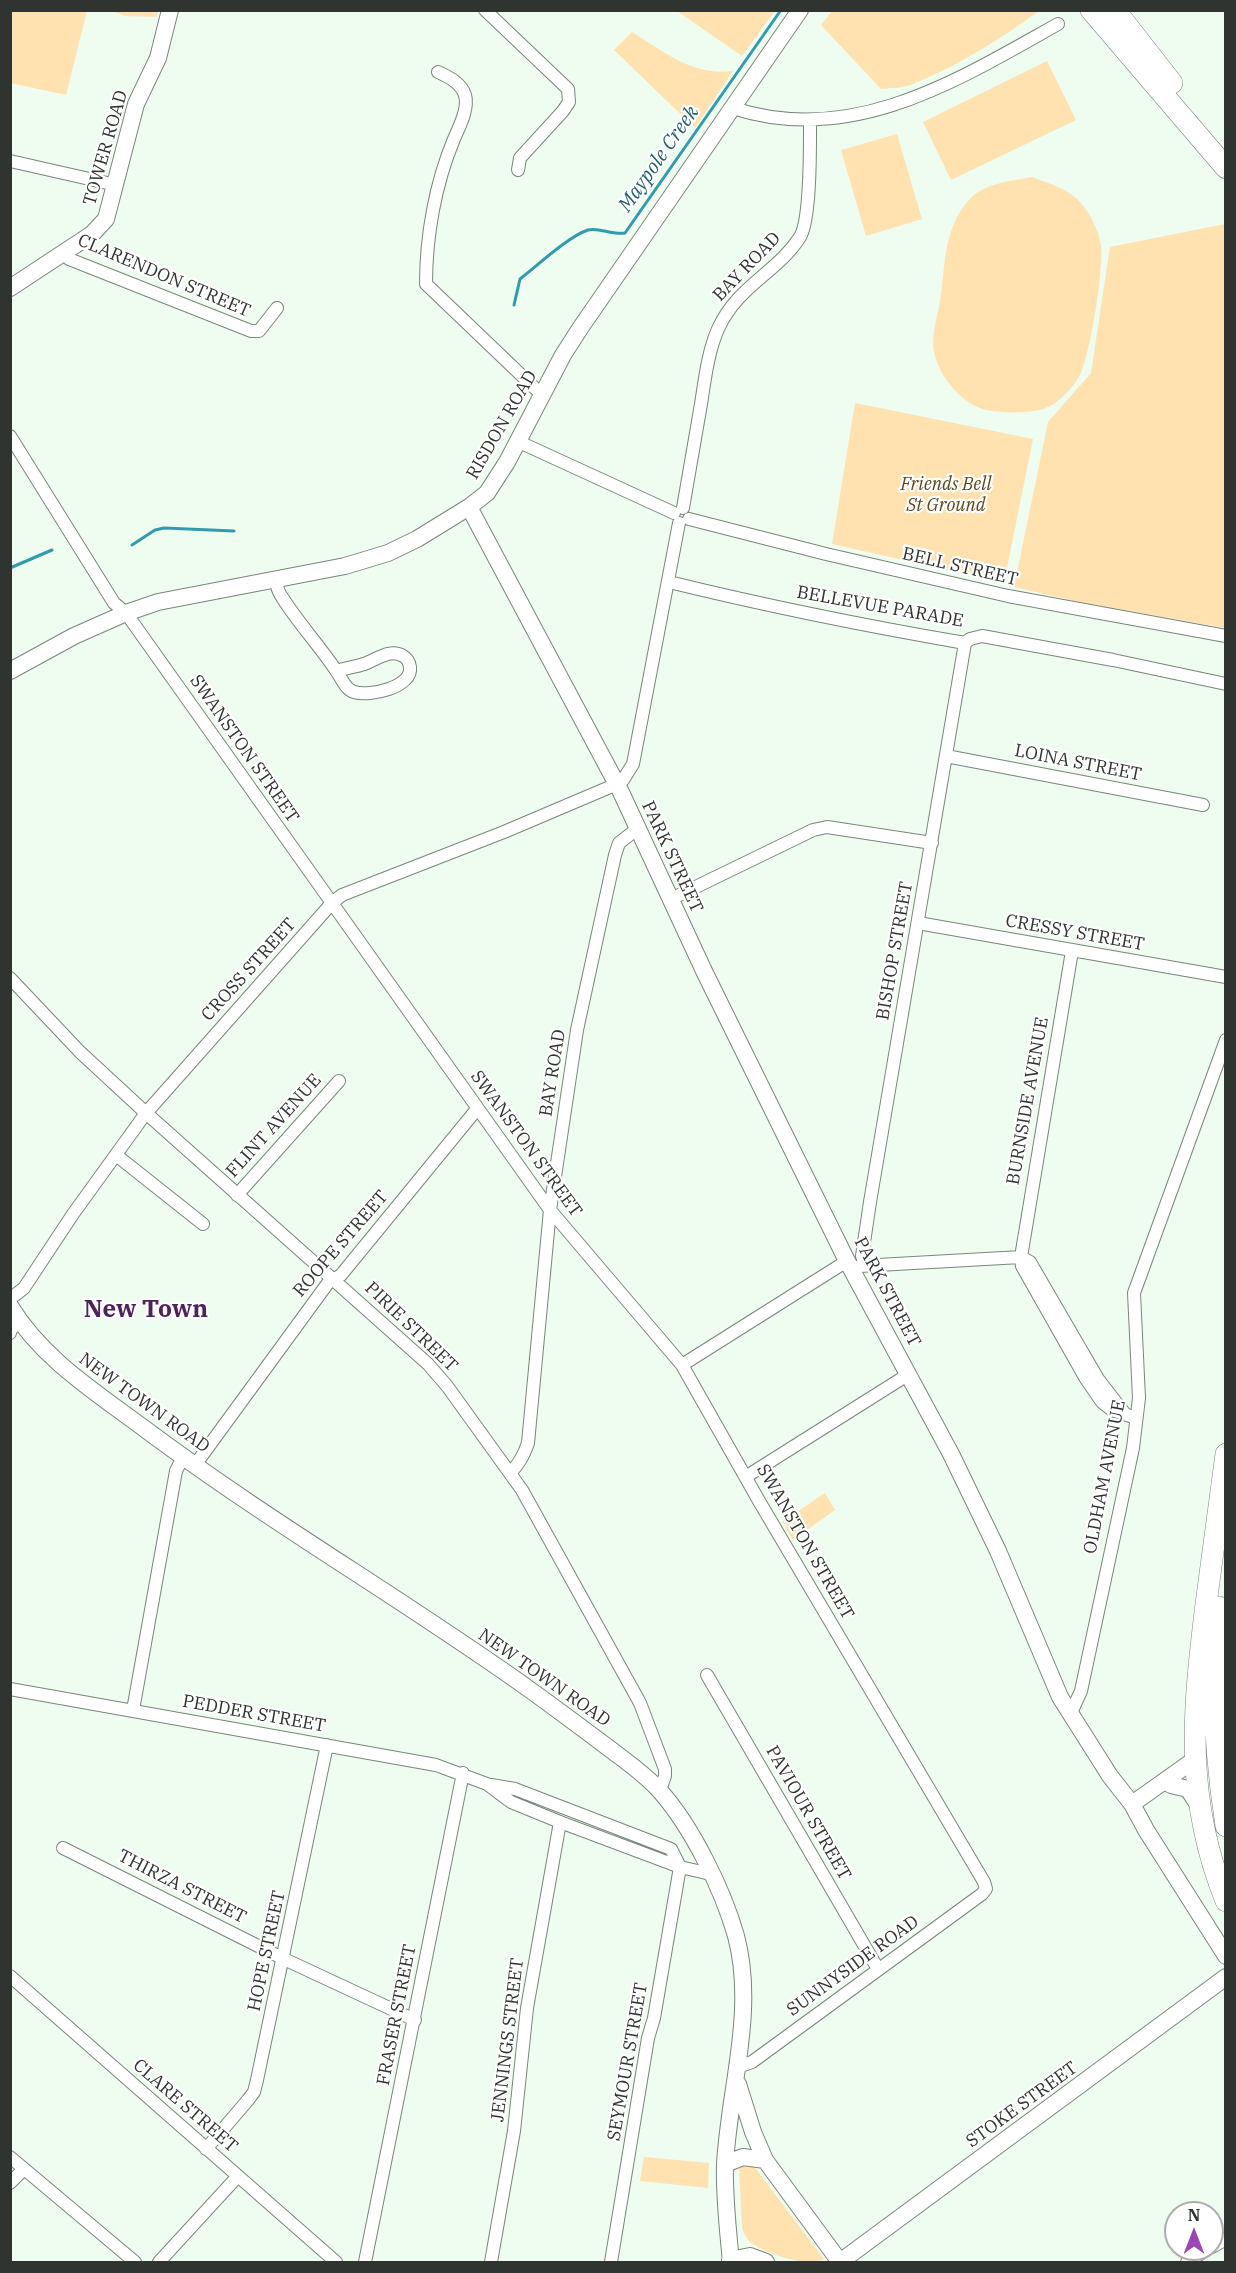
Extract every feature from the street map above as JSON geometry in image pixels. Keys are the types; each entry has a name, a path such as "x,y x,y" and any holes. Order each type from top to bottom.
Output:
{"highway":[{"path":"1091,10 1226,168"},
{"path":"1115,10 1226,148"},
{"path":"1226,1454 1196,1685 1194,1720 1195,1770 1199,1806 1210,1858 1226,1901"},
{"path":"1226,1556 1218,1616 1216,1707 1221,1795 1226,1826"},
{"path":"1195,1770 1209,1764 1212,1721 1216,1707"}],"street":[{"name":"TOWER ROAD","path":"12,286 99,229 106,219 136,104 158,58 170,10"},
{"path":"485,10 568,89 568,102 564,111 520,158 518,170"},
{"name":"RISDON ROAD","path":"10,671 49,648 126,613 158,602 345,566 388,553 417,539 469,507 487,493 563,355 801,10"},
{"path":"732,108 774,117 810,120 864,114 900,104 974,71 1058,24"},
{"path":"438,72 450,77 459,86 465,96 466,104 463,118 452,143 434,210 426,264 426,284 542,395"},
{"name":"BAY ROAD","path":"616,784 633,764 669,582 708,357 728,309 739,296 788,252 801,236 806,219 810,120"},
{"path":"10,161 116,185"},
{"name":"CLARENDON STREET","path":"64,253 69,259 250,331 259,331 277,308"},
{"name":"SWANSTON STREET","path":"10,436 114,603 126,613 550,1210 682,1365 986,1889"},
{"name":"BELL STREET","path":"517,441 681,516 826,554 1024,600 1226,636"},
{"name":"PARK STREET","path":"469,507 616,784 704,971 998,1551 1070,1715 1110,1776 1132,1804 1226,1956"},
{"path":"275,580 280,595 348,689 356,693 366,693 396,687 406,681 410,672 410,663 405,657 396,653 388,653 363,664 337,671"},
{"name":"BELLEVUE PARADE","path":"669,582 814,615 965,643 982,636 1226,684"},
{"name":"BISHOP STREET","path":"855,1265 862,1256 965,643"},
{"name":"LOINA STREET","path":"946,756 1203,805"},
{"name":"CROSS STREET","path":"10,1299 24,1288 72,1214 146,1113 332,903 342,896 504,832 616,784"},
{"path":"671,899 813,830 827,826 932,843"},
{"name":"BAY ROAD","path":"511,1472 525,1455 528,1443 550,1210 577,1030 615,855 619,843 637,829"},
{"name":"CRESSY STREET","path":"918,923 1226,977"},
{"name":"BURNSIDE AVENUE","path":"1021,1257 1072,951"},
{"name":"PIRIE STREET","path":"10,978 80,1052 428,1364 447,1386 511,1472 640,1703 665,1769 660,1790"},
{"name":"OLDHAM AVENUE","path":"1070,1715 1081,1691 1133,1448 1131,1417 1139,1398 1134,1293 1226,1040"},
{"name":"FLINT AVENUE","path":"237,1195 339,1081"},
{"name":"ROOPE STREET","path":"133,1710 176,1471 189,1461 328,1282 341,1275 477,1109"},
{"path":"116,1155 203,1224"},
{"path":"682,1365 855,1265 1021,1257 1030,1262 1098,1379 1131,1417"},
{"name":"NEW TOWN ROAD","path":"10,1306 13,1328 60,1365 189,1461 490,1661 572,1720 660,1790 685,1825 722,1896 735,1934 740,1960 742,1984 737,2072 725,2164 730,2261"},
{"path":"747,1476 909,1374"},
{"name":"PAVIOUR STREET","path":"707,1675 878,1968"},
{"name":"PEDDER STREET","path":"10,1689 436,1765 463,1773 487,1784 511,1802 560,1822 680,1867 711,1874"},
{"name":"HOPE STREET","path":"206,2149 254,2092 284,1959 327,1745"},
{"path":"1150,1792 1171,1785 1195,1770"},
{"path":"1132,1804 1150,1792 1195,1770"},
{"name":"FRASER STREET","path":"365,2262 463,1773"},
{"name":"PEDDER STREET","path":"487,1784 515,1789 671,1849 680,1867"},
{"path":"1171,1785 1188,1789 1199,1806"},
{"name":"JENNINGS STREET","path":"491,2262 514,2131 527,2008 560,1822"},
{"name":"THIRZA STREET","path":"63,1848 284,1959 414,2020"},
{"name":"SEYMOUR STREET","path":"612,2262 648,2038 654,2018 680,1867"},
{"name":"SUNNYSIDE ROAD","path":"737,2072 986,1889"},
{"name":"CLARE STREET","path":"10,1976 336,2262"},
{"name":"STOKE STREET","path":"840,2262 1226,1977"},
{"path":"737,2072 750,2125 765,2160 840,2262"},
{"path":"729,2134 765,2160"},
{"path":"10,2157 135,2262"},
{"path":"725,2164 743,2157 765,2160"},
{"path":"10,2183 24,2169"},
{"path":"159,2262 238,2176"},
{"path":"730,2261 750,2256 766,2262"}],"green space":[{"path":"10,11 87,11 66,95 11,83"},
{"path":"112,11 158,11 157,17 125,16"},
{"path":"677,11 775,11 742,56"},
{"path":"832,11 1039,11 994,42 930,77 897,88 881,89 821,25"},
{"path":"632,32 679,61 705,70 733,71 695,128 614,50"},
{"path":"1047,61 1076,120 951,180 923,122"},
{"path":"897,134 922,219 866,236 841,150"},
{"path":"1032,177 1070,193 1087,211 1096,228 1100,240 1101,257 1092,331 1080,375 1057,401 1035,411 986,410 968,402 953,388 941,370 934,352 934,334 947,249 960,212 975,194 990,186"},
{"path":"1225,224 1225,628 1079,602 1014,587 1048,422 1091,373 1110,247"},
{"name":"Friends Bell St Ground","path":"855,403 1033,439 1004,583 832,544"},
{"path":"825,1493 835,1510 793,1540 785,1527 788,1526 782,1522"},
{"path":"644,2157 709,2163 708,2188 640,2181"},
{"path":"744,2165 753,2165 824,2259 808,2262 788,2259 759,2248 747,2239 742,2228 739,2169"}],"waterway":[{"name":"Maypole Creek","path":"514,305 520,279 572,238 592,229 625,233 781,10"},
{"name":"Maypole Creek","path":"132,545 155,530 164,528 234,531"},
{"name":"Maypole Creek","path":"10,568 52,550"}],"district":[{"name":"New Town","path":"146,1310"}]}
